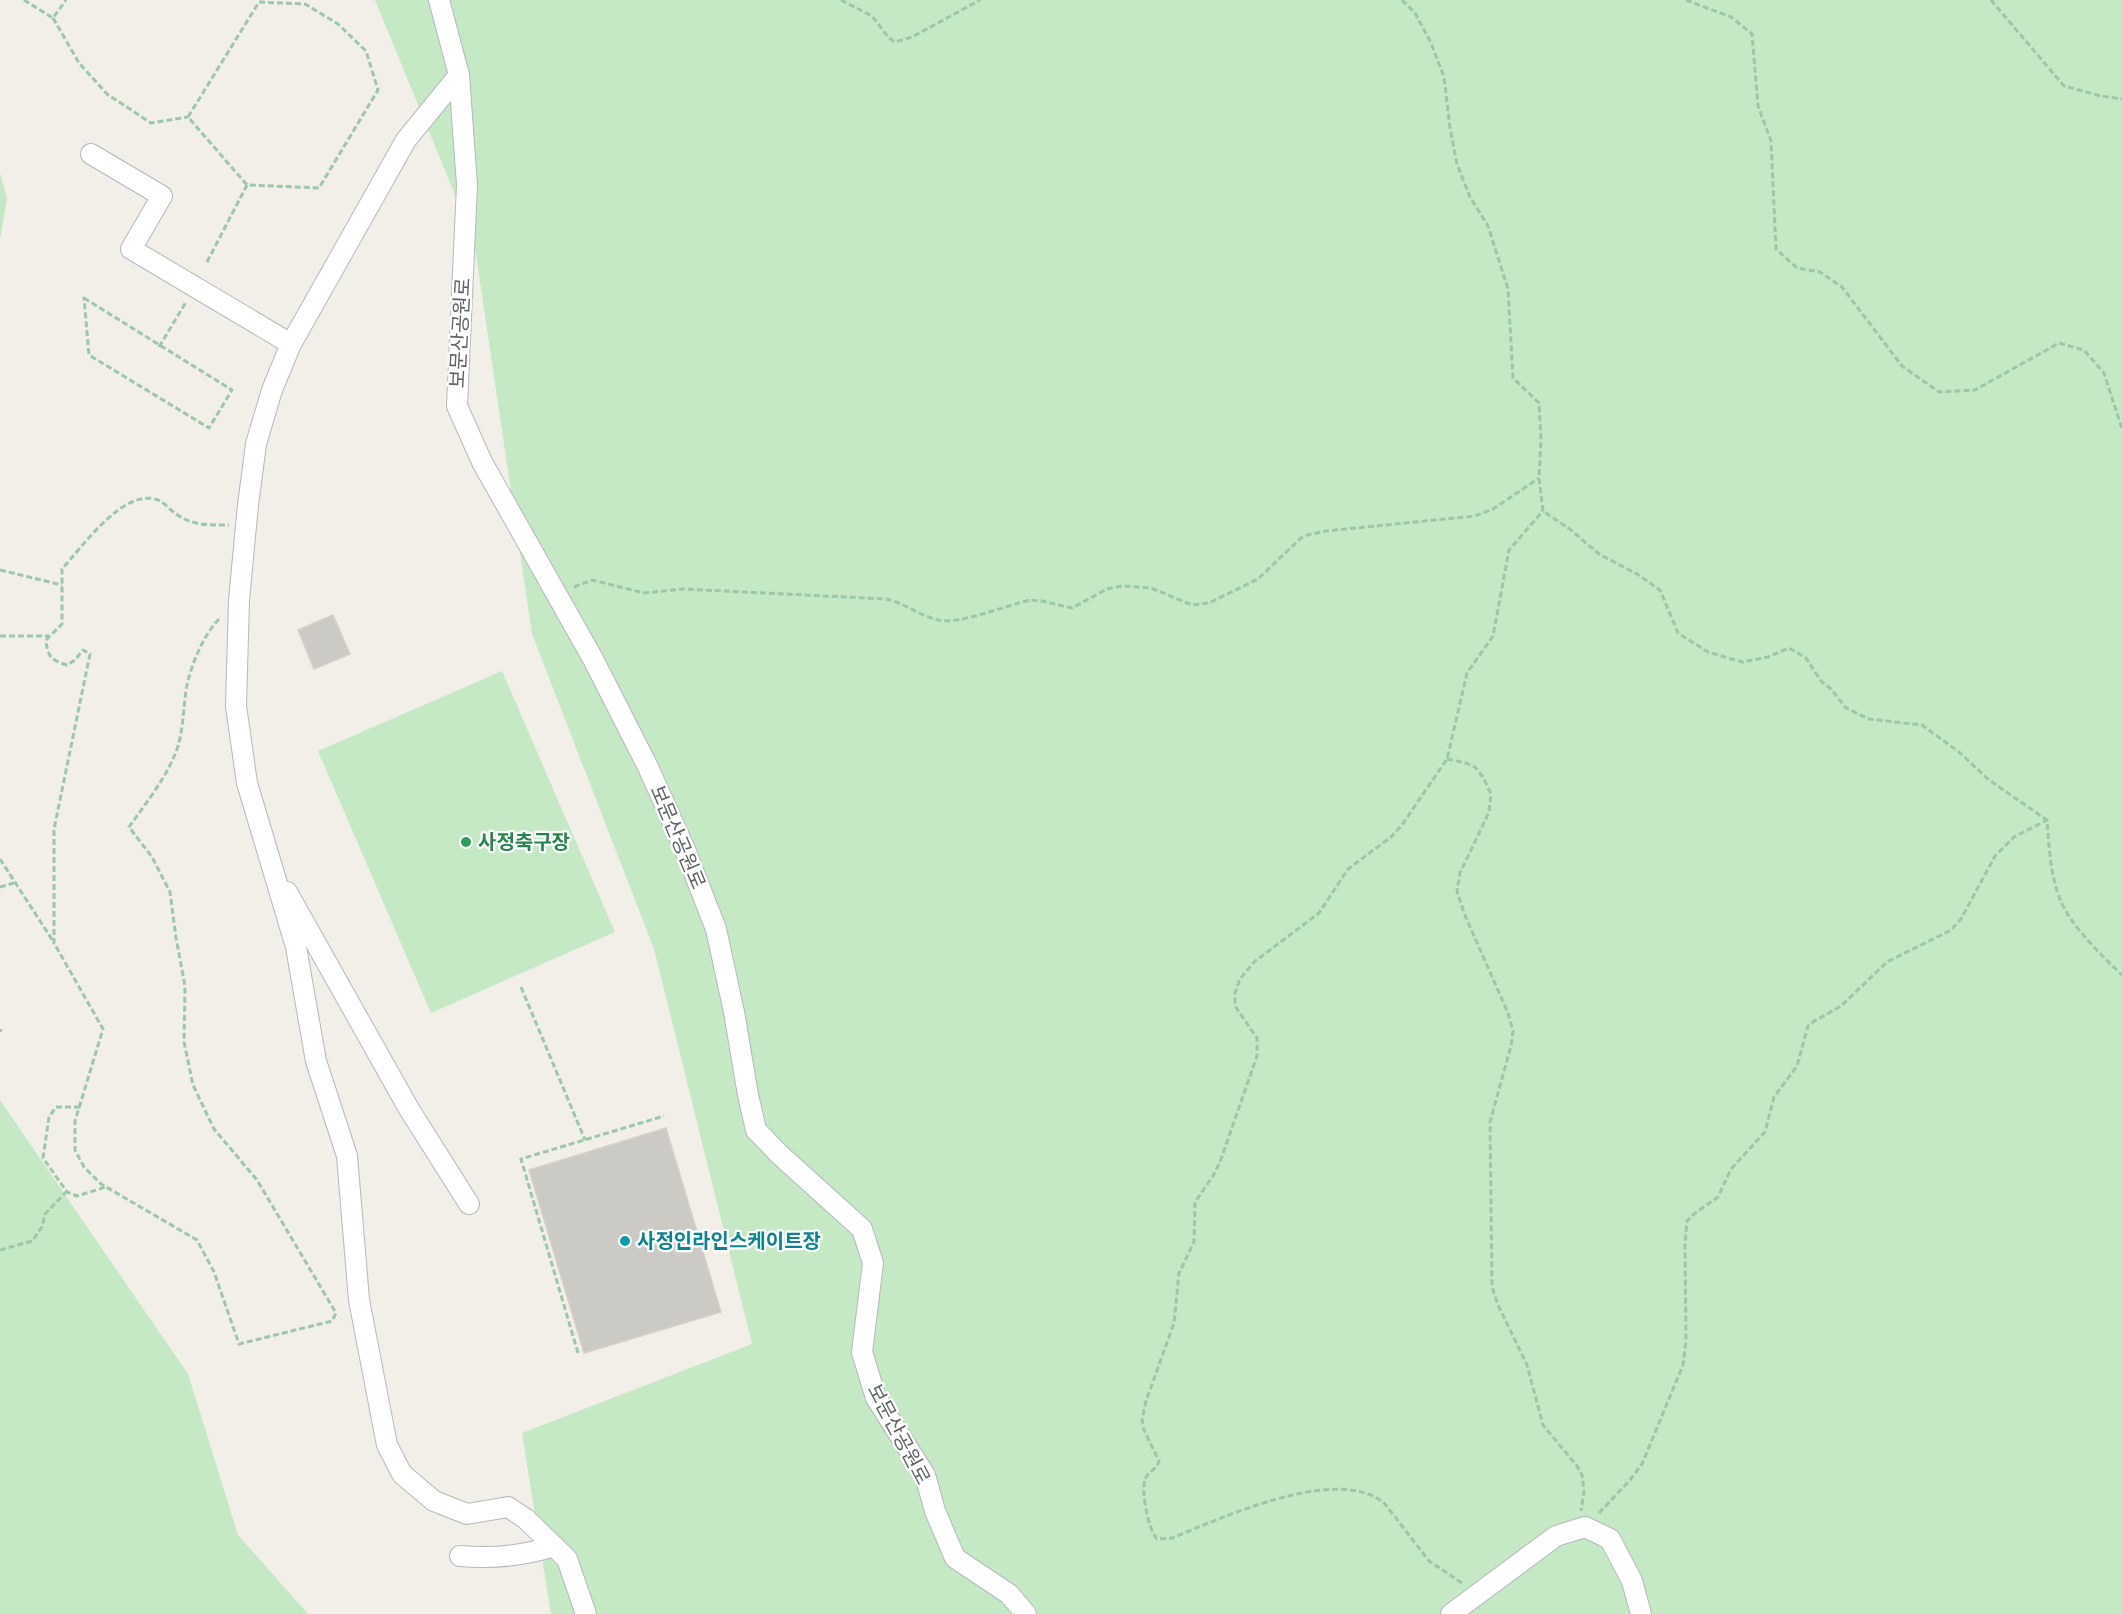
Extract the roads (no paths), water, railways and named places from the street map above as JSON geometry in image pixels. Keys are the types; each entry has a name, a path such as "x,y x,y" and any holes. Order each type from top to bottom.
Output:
{"street":[{"name":"보문산공원로","path":"439,0 459,75 466,185 457,406 482,462 560,597 646,765 684,847 716,929 756,1130 779,1154 862,1229 873,1263 862,1352 876,1398 925,1475 935,1511 955,1558 1009,1594 1026,1614"},
{"path":"459,75 406,140 291,344 272,390 256,444 246,524 239,600 236,705 247,783 296,947 316,1061 347,1156 359,1300 387,1445 402,1474 434,1501 467,1514 508,1507 526,1519 567,1559 586,1614"},
{"path":"91,154 162,196 131,249 291,344"},
{"path":"269,861 409,1109 469,1204"},
{"path":"1451,1614 1556,1536 1582,1528 1610,1539 1632,1581 1641,1614"},
{"path":"460,1556 483,1558 532,1553 554,1546"}],"place":[{"name":"사정축구장","path":"466,842"},
{"name":"사정인라인스케이트장","path":"625,1241"}]}
